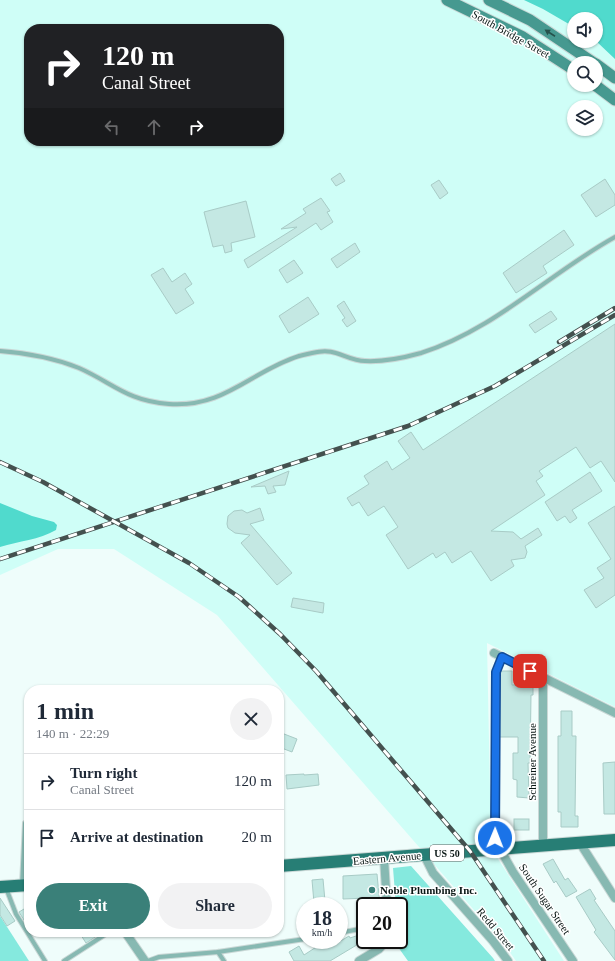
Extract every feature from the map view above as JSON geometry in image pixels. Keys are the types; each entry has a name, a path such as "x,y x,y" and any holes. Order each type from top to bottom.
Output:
{"main road":[{"name":"South Bridge Street","path":"447,0 523,37 567,65"},
{"name":"South Bridge Street","path":"489,0 530,20 583,56"},
{"name":"South Bridge Street","path":"603,70 615,78"},
{"path":"603,91 615,100"},
{"name":"Eastern Avenue","path":"284,866 615,840"},
{"path":"3,887 24,885"}],"street":[{"path":"494,653 615,713"},
{"name":"Schreiner Avenue","path":"543,845 544,678"},
{"path":"580,843 615,898"},
{"name":"South Sugar Street","path":"500,849 513,872 573,961"},
{"name":"Redd Street","path":"424,855 432,873 493,941 508,961"},
{"path":"384,858 386,897"},
{"path":"128,937 145,961"},
{"path":"359,961 379,949"}],"lane":[{"path":"0,352 37,355 73,366 122,393 141,400 168,404 194,404 219,397 297,357 317,351 335,353 347,358 364,361 389,360 422,352 460,336 505,311 615,237"},
{"path":"500,849 495,838 496,672 502,657"},
{"path":"3,887 24,927"},
{"path":"30,937 45,961"},
{"path":"64,961 101,937"},
{"path":"148,961 159,957 218,952 296,940"},
{"path":"218,952 224,961"}],"shaded area":[{"path":"0,0 615,0 615,707 487,643 491,838 498,859 564,961 516,961 507,948 284,692 284,685 278,685 217,615 114,549 58,549 0,575"},
{"path":"524,0 615,0 615,59 603,48 603,12 567,12 567,23"},
{"path":"0,503 32,516 54,522 57,525 56,530 36,538 0,547"},
{"path":"411,866 495,961 408,961 399,949 408,949 408,897 395,897 393,868"},
{"path":"0,916 29,961 0,961"}],"building":[{"path":"340,173 345,181 336,186 331,179"},
{"path":"605,179 615,195 615,205 596,217 581,195"},
{"path":"439,180 448,193 440,199 431,185"},
{"path":"321,198 330,211 327,212 333,222 321,230 316,223 248,268 244,260 297,227 281,229 306,213 303,209"},
{"path":"246,201 255,237 231,243 232,251 225,253 223,245 213,247 204,212"},
{"path":"564,230 574,245 543,266 547,273 516,293 503,273"},
{"path":"355,243 360,252 337,268 331,259"},
{"path":"294,260 303,273 287,283 279,270"},
{"path":"163,268 172,282 185,273 192,284 185,289 194,303 176,314 151,275"},
{"path":"308,297 319,314 289,333 279,316"},
{"path":"344,301 356,321 347,327 342,320 345,318 337,306"},
{"path":"551,311 557,319 535,333 529,325"},
{"path":"615,324 615,482 601,461 590,468 576,447 539,471 543,476 536,481 545,495 491,531 513,532 521,539 538,528 542,535 525,546 527,552 525,558 511,560 514,566 491,581 471,551 452,563 445,552 436,558 433,553 408,569 386,535 398,527 384,506 368,516 359,502 352,506 347,498 369,484 364,476 387,461 392,470 410,458 398,441 411,432 423,450"},
{"path":"289,471 285,485 273,486 276,492 268,494 265,486 251,487"},
{"path":"590,472 602,491 572,510 577,518 570,523 565,516 557,521 545,502"},
{"path":"615,506 615,595 596,608 584,590 604,578 597,568 611,559 588,523"},
{"path":"260,508 264,520 250,524 292,573 277,585 241,543 250,535 235,533 228,528 227,524 228,516 234,511 242,510 247,513"},
{"path":"293,598 324,603 323,613 291,607"},
{"path":"500,671 512,671 512,685 533,684 533,695 531,695 530,763 528,763 529,798 517,797 517,780 513,779 513,753 518,753 518,737 499,737"},
{"path":"561,711 572,711 572,736 576,736 575,816 578,816 578,827 561,827 561,812 558,812 558,736 561,736"},
{"path":"284,734 297,739 292,752 284,749"},
{"path":"615,762 615,814 604,814 603,763"},
{"path":"318,774 319,785 287,789 286,775"},
{"path":"514,819 529,819 529,830 514,830"},
{"path":"553,859 565,880 568,878 577,891 566,897 556,881 554,883 543,864"},
{"path":"377,874 379,897 356,897 356,898 348,899 348,897 343,897 343,876"},
{"path":"323,879 325,897 313,897 312,880"},
{"path":"590,889 596,899 594,900 615,931 615,960 594,932 596,930 576,897"},
{"path":"0,898 15,921 7,926 0,915"},
{"path":"24,909 24,920 19,912"},
{"path":"356,936 356,945 330,961 294,961 289,952 296,948 301,949 304,955 313,949 348,949 348,937 350,938"},
{"path":"82,937 95,937 86,943"}],"railway":[{"path":"559,342 615,308"},
{"path":"0,559 408,426 495,386 615,315"},
{"path":"0,462 43,482 189,563 239,597 280,634 316,671 470,851 544,961"}],"place":[{"name":"Noble Plumbing Inc.","path":"372,890"}],"route":[{"path":"495,838 497,756 496,672 502,657 530,671"}]}
